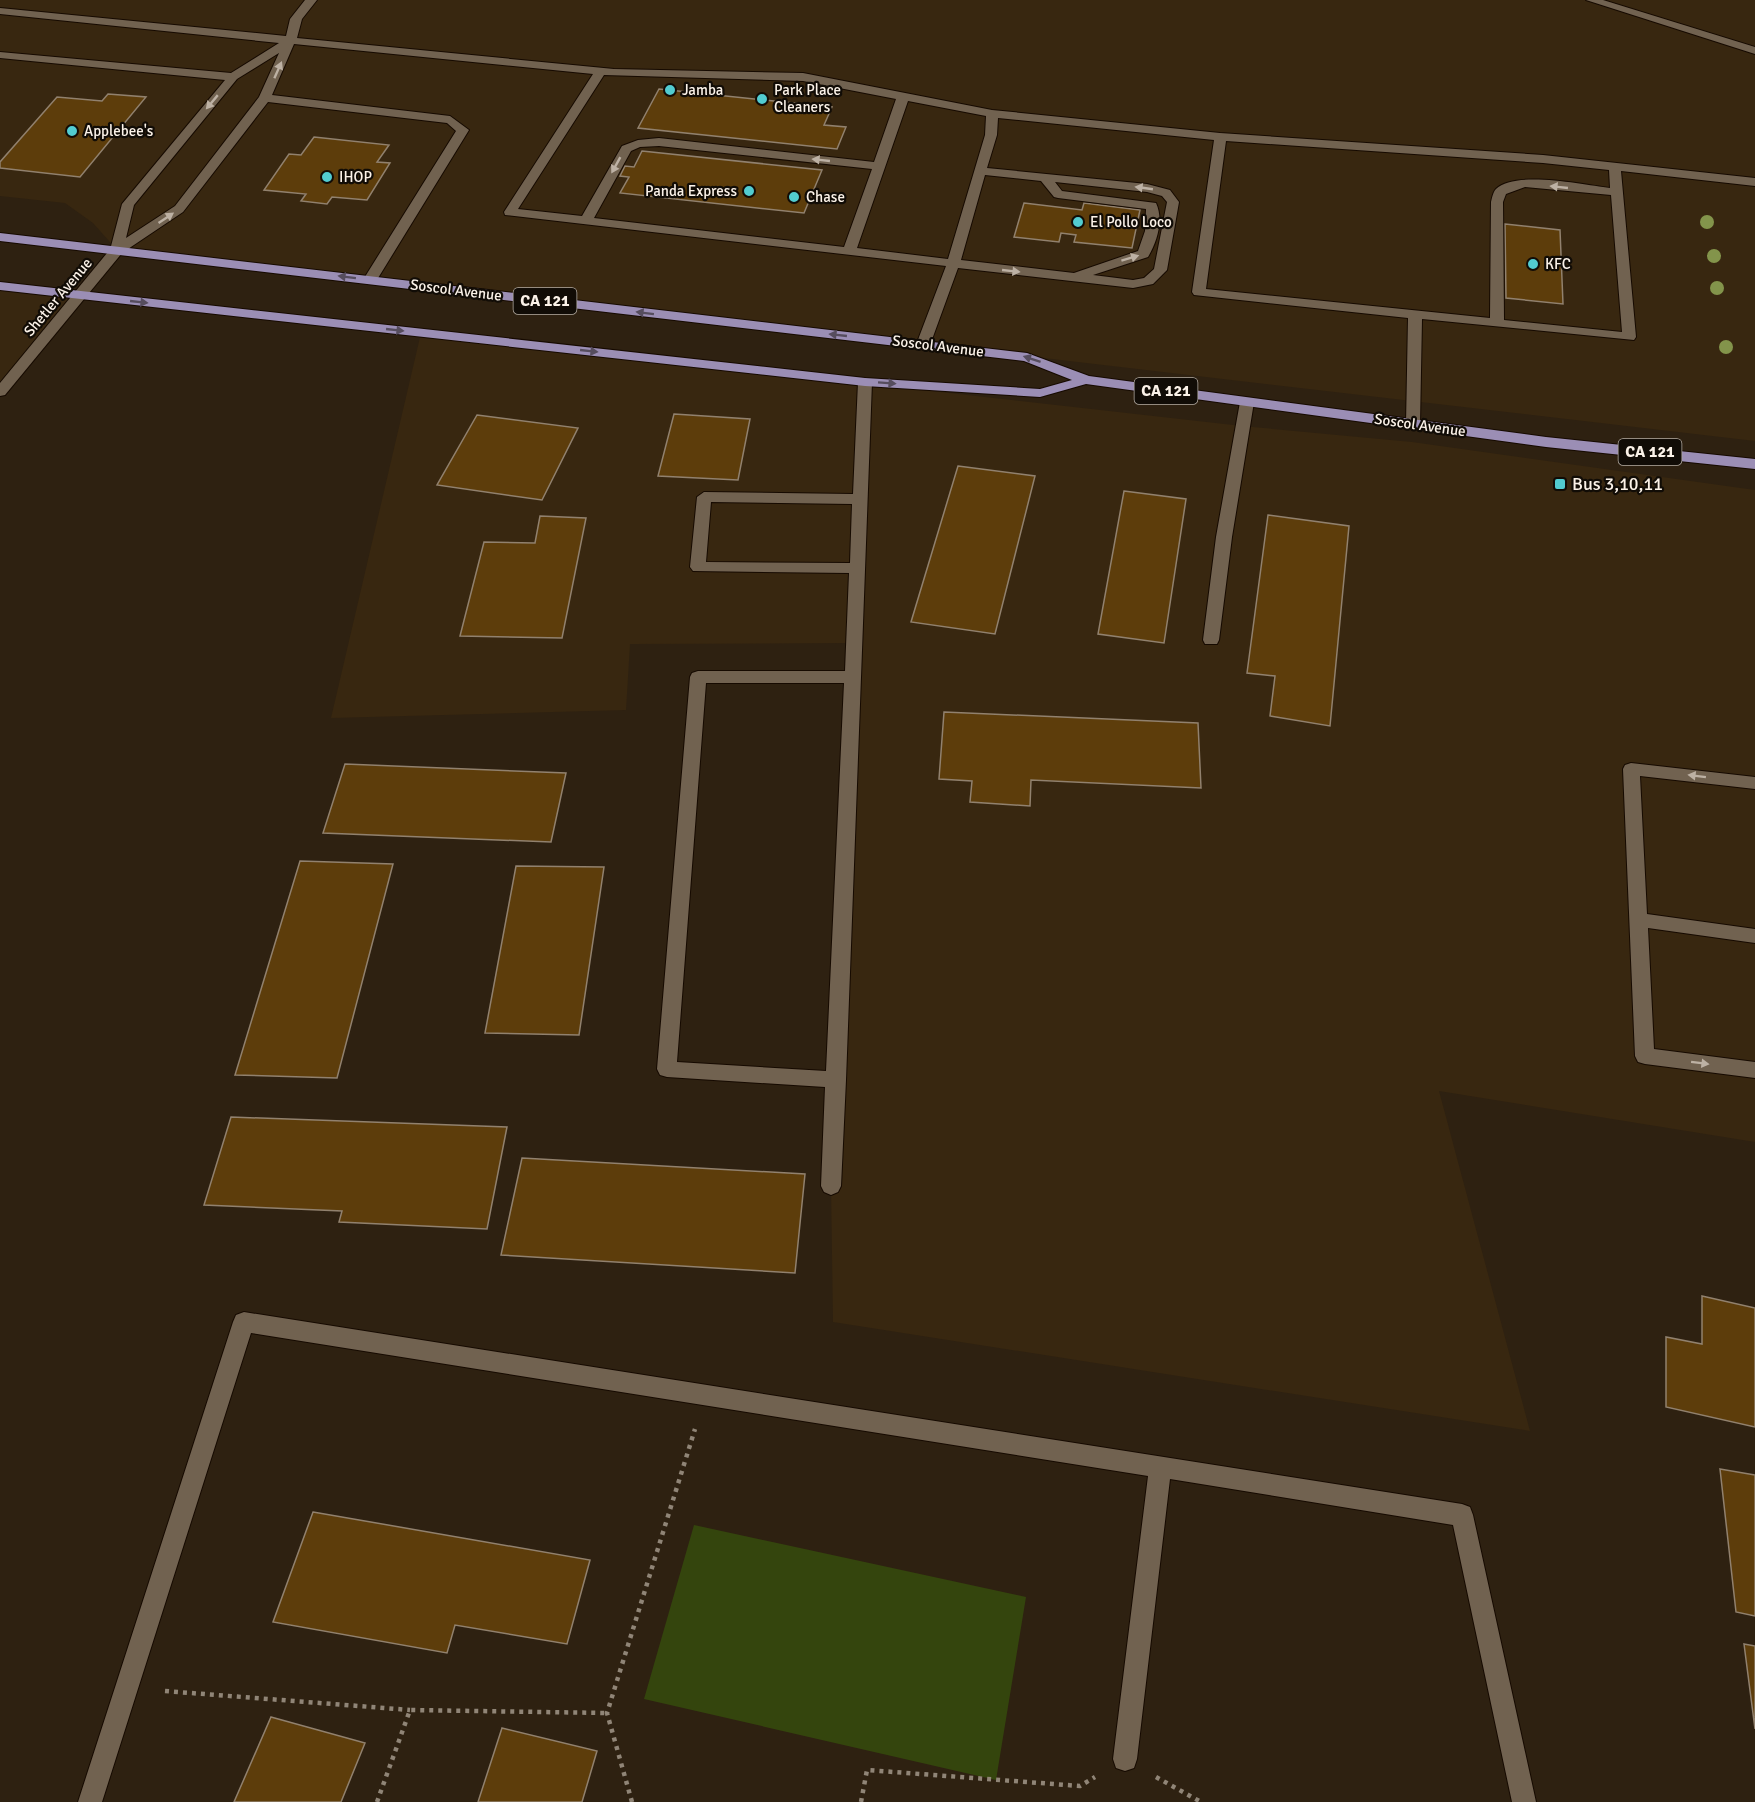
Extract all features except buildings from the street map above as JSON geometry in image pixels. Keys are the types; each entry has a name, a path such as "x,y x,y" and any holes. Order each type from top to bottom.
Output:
{"main road":[{"name":"Soscol Avenue","path":"0,237 1028,357 1086,380 1546,442 1755,464"},
{"name":"Soscol Avenue","path":"0,286 865,382 1041,393 1086,380"}],"street":[{"path":"117,250 179,209 265,98 290,41 296,19 311,0"},
{"path":"1592,0 1755,51"},
{"path":"0,11 600,72 803,77 992,114 1220,137 1446,152 1755,182"},
{"path":"117,250 128,204 233,77 290,41"},
{"path":"0,56 233,77"},
{"path":"600,72 510,212 1133,284 1148,281 1160,270 1173,202 1166,193 1148,188 979,171"},
{"path":"849,250 903,97"},
{"path":"265,98 450,120 463,130 370,280"},
{"path":"922,345 952,264 991,135 992,114"},
{"path":"1220,137 1199,292 1629,337 1615,168"},
{"path":"586,221 626,149 638,144 659,142 879,166"},
{"path":"1045,178 1058,194 1152,206 1154,214 1149,241 1143,254 1075,278"},
{"path":"1497,323 1497,202 1500,192 1510,186 1525,183 1617,192"},
{"name":"Shetler Avenue","path":"2,388 117,250"},
{"path":"1413,424 1415,314"},
{"path":"831,1186 865,382"},
{"path":"1211,640 1224,537 1246,402"},
{"path":"857,568 698,567 704,497 860,499"},
{"path":"836,1080 667,1069 698,677 852,676"},
{"path":"1755,783 1631,769 1646,1056 1755,1070"},
{"path":"1638,920 1755,936"},
{"path":"90,1802 244,1322 1462,1515 1524,1802"},
{"path":"1125,1759 1160,1467"}],"path":[{"path":"632,1802 607,1713 705,1396"},
{"path":"126,1688 410,1710 607,1713"},
{"path":"377,1802 410,1710"},
{"path":"861,1802 867,1770 1080,1786 1125,1759 1201,1802"}],"shaded area":[{"path":"0,0 1755,0 1755,441 117,250 93,223 65,203 0,196"},
{"path":"0,286 81,296 0,392"},
{"path":"421,333 1242,426 1412,442 1755,490 1755,1142 1439,1091 1530,1431 833,1322 831,1186 853,643 630,644 626,710 331,718"}],"green space":[{"path":"694,1525 1026,1597 996,1780 644,1699"}],"place":[{"name":"Jamba","path":"670,90"},
{"name":"Park Place Cleaners","path":"762,99"},
{"name":"Applebee's","path":"72,131"},
{"name":"IHOP","path":"327,177"},
{"name":"Panda Express","path":"749,191"},
{"name":"Chase","path":"794,197"},
{"name":"El Pollo Loco","path":"1078,222"},
{"name":"KFC","path":"1533,264"},
{"name":"Bus 3,10,11","path":"1560,484"}]}
